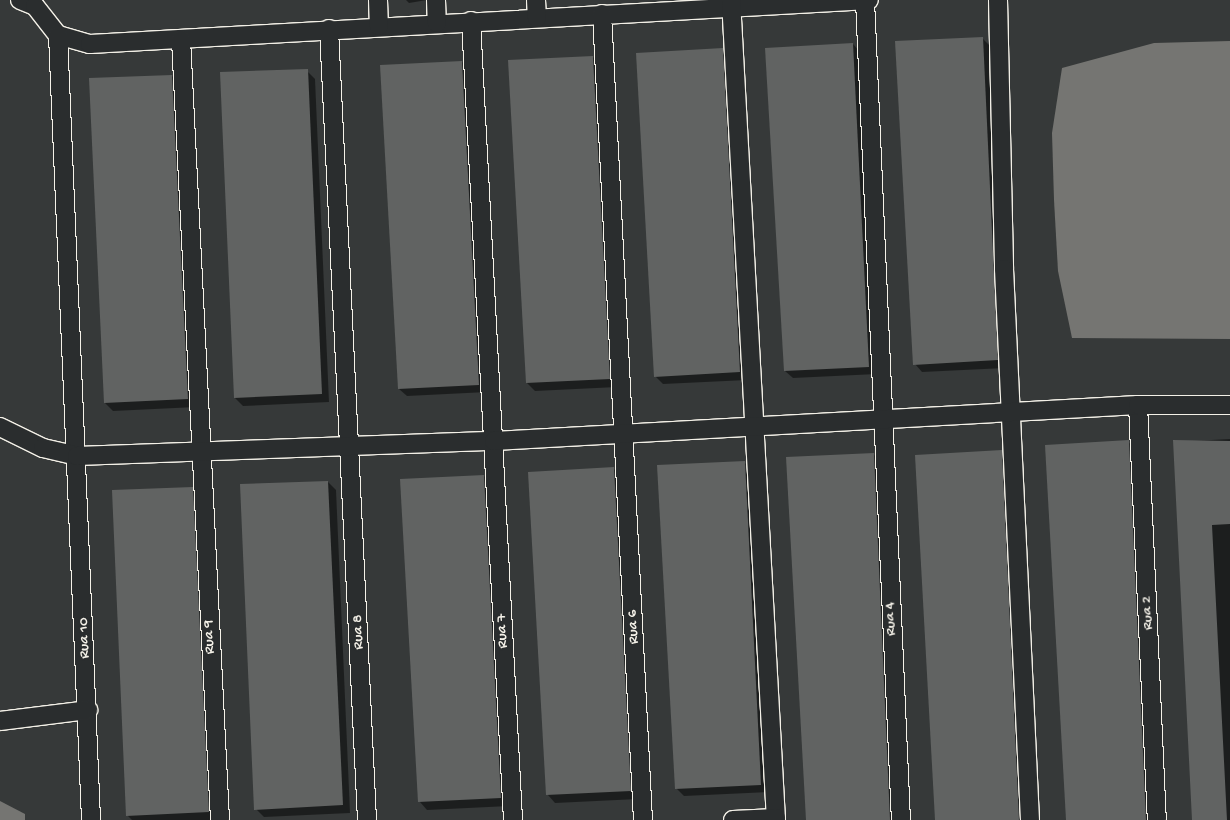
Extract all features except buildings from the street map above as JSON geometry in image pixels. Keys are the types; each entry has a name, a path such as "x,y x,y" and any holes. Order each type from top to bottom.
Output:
{"street":[{"path":"378,0 379,26"},
{"path":"436,0 437,23"},
{"path":"536,0 536,18"},
{"name":"Rua 4","path":"865,0 881,418 901,820"},
{"path":"30,2 58,35 90,44 602,14 637,6 869,0"},
{"path":"998,0 1011,412 1030,820"},
{"path":"732,4 757,426 776,819 733,820"},
{"name":"Rua 6","path":"602,14 644,820"},
{"name":"Rua 7","path":"470,21 513,820"},
{"name":"Rua 8","path":"329,29 352,445 367,820"},
{"name":"Rua 10","path":"58,35 88,710 91,820"},
{"name":"Rua 9","path":"181,39 200,453 220,820"},
{"path":"0,428 43,448 77,456 494,441 1138,405 1230,405"},
{"name":"Rua 2","path":"1138,405 1157,820"},
{"path":"0,721 88,710"}],"shaded area":[{"path":"1230,41 1230,339 1072,338 1058,271 1054,200 1052,133 1062,68 1154,43"},
{"path":"0,801 25,814 25,820 0,820"}]}
